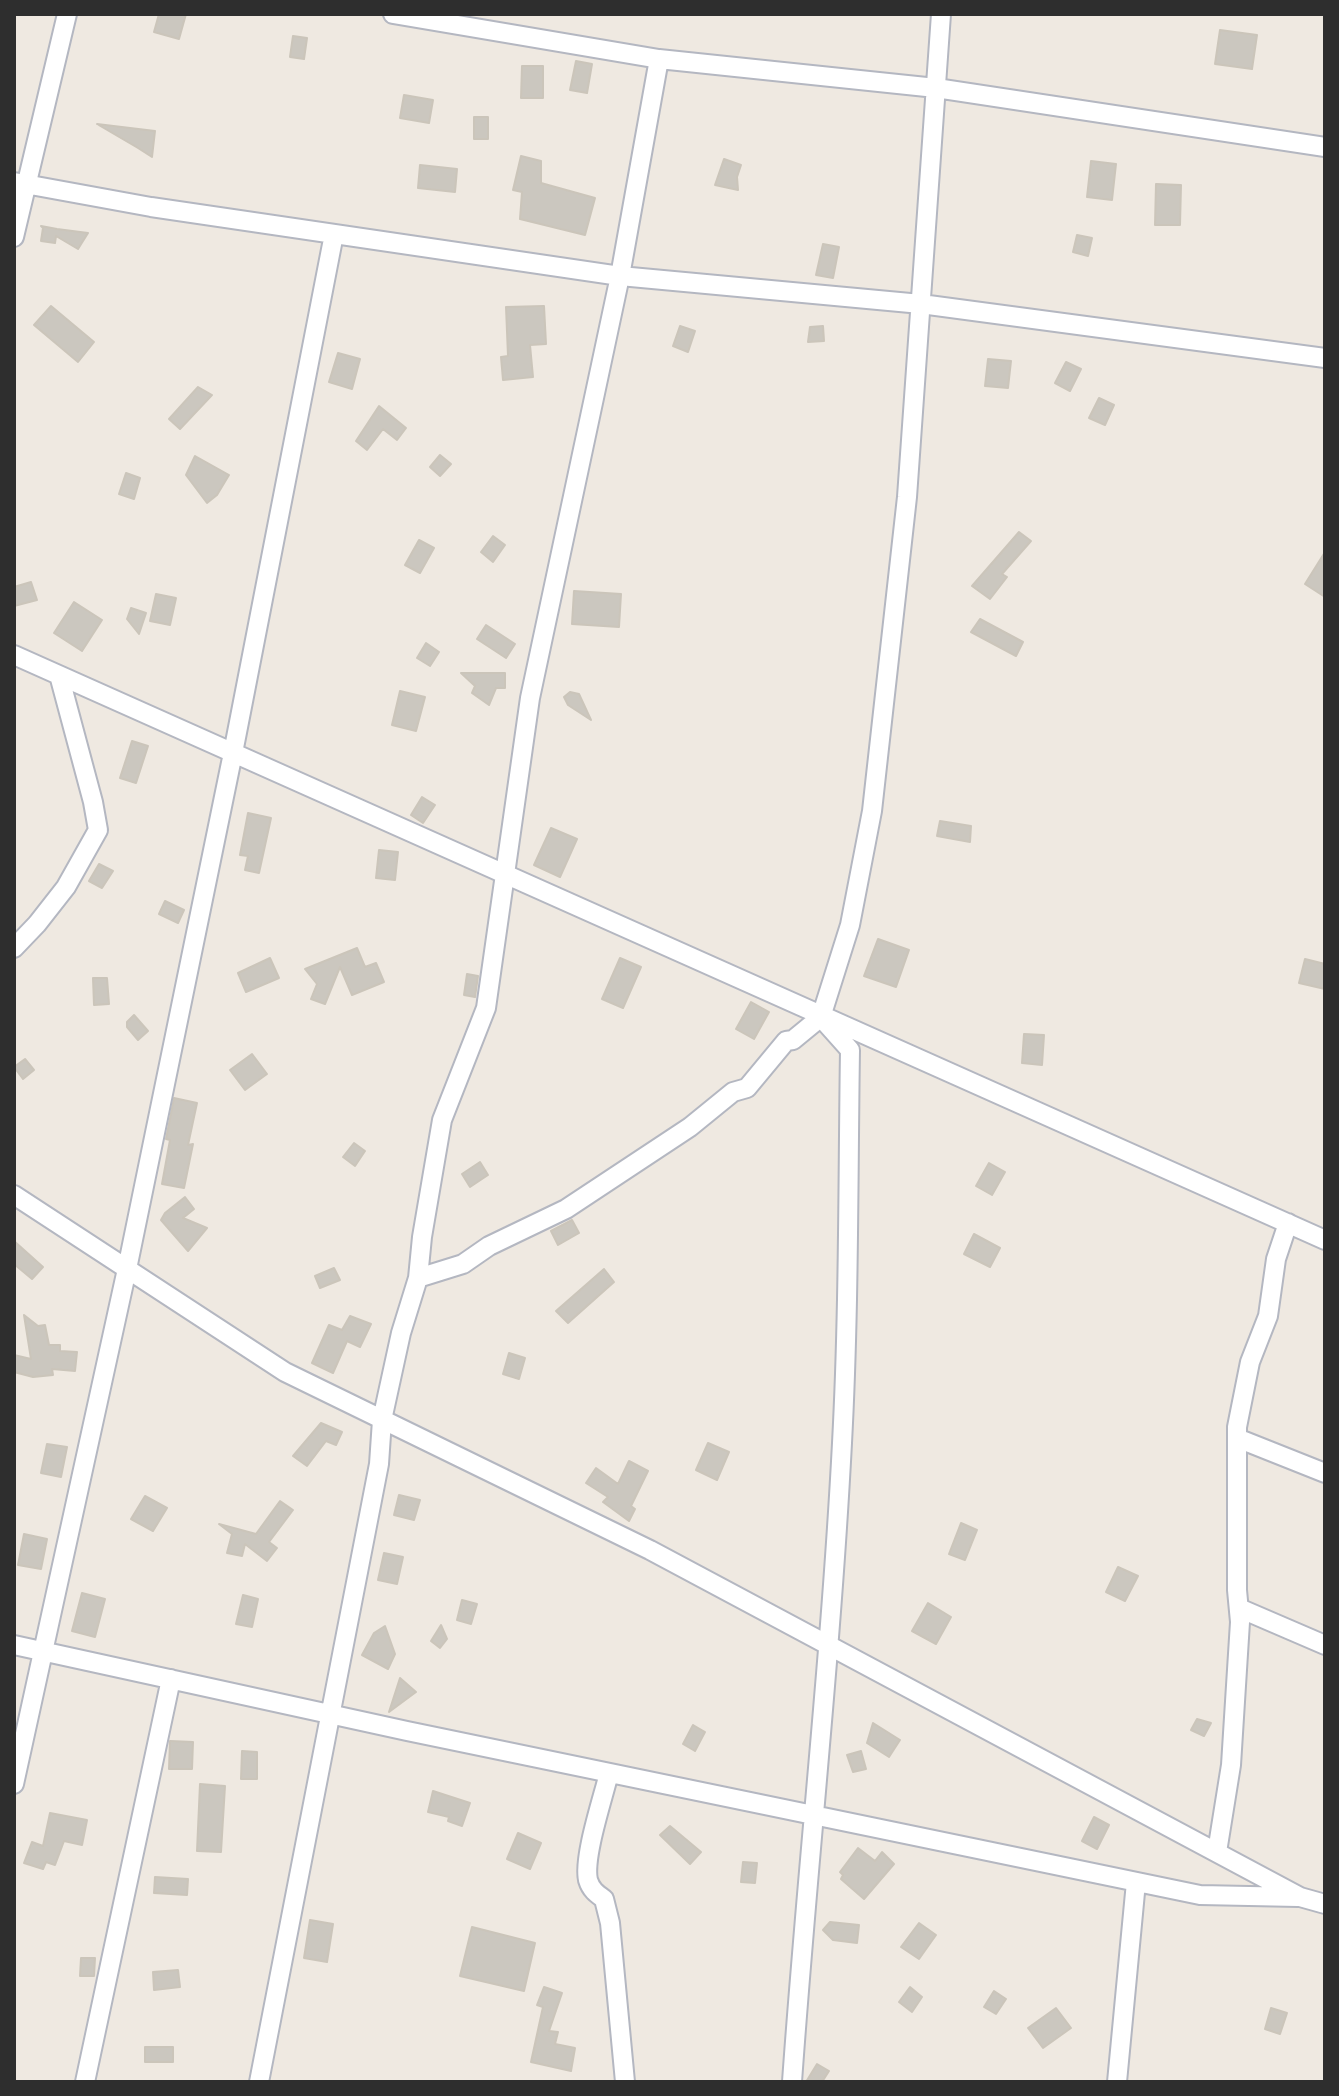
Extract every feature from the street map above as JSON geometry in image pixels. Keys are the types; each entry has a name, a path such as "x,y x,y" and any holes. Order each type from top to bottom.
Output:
{"street":[{"path":"14,237 20,183 67,14"},
{"path":"393,14 659,59 936,88 1325,147"},
{"path":"418,1278 463,1264 489,1246 566,1209 690,1127 733,1092 747,1088 786,1041 793,1040 821,1017 850,925 872,811 907,497 941,14"},
{"path":"259,2082 379,1464 382,1420 401,1333 418,1278 442,1120 486,1008 530,698 620,276 659,59"},
{"path":"20,183 151,207 620,276 921,304 1325,358"},
{"path":"14,1784 127,1269 233,753 334,234"},
{"path":"14,655 1325,1240"},
{"path":"14,948 66,887 98,830 59,675"},
{"path":"792,2082 844,1413 850,1050 821,1017"},
{"path":"14,1195 285,1372 650,1550 1300,1897 1325,1904"},
{"path":"1217,1852 1234,1739 1240,1622 1237,1438 1250,1362 1268,1316 1276,1259 1288,1223"},
{"path":"1237,1438 1325,1473"},
{"path":"1239,1608 1325,1645"},
{"path":"14,1645 609,1773 1200,1895 1300,1897"},
{"path":"85,2082 171,1679"},
{"path":"609,1773 588,1861 588,1878 592,1890 604,1899 610,1923 625,2082"},
{"path":"1117,2082 1136,1882"}],"building":[{"path":"159,14 186,14 179,39 154,32"},
{"path":"1220,30 1257,35 1252,69 1215,64"},
{"path":"293,36 307,38 304,59 290,57"},
{"path":"576,61 592,64 587,93 570,90"},
{"path":"522,66 543,66 543,98 521,98"},
{"path":"404,95 433,100 429,123 400,118"},
{"path":"474,117 488,117 488,139 474,139"},
{"path":"97,124 155,131 152,157 138,148"},
{"path":"521,156 541,161 541,183 595,198 585,235 520,219 522,192 513,190"},
{"path":"724,159 741,165 737,177 738,190 715,185"},
{"path":"1091,161 1116,164 1112,200 1087,197"},
{"path":"420,165 457,169 455,192 418,188"},
{"path":"1156,184 1181,185 1180,225 1155,225"},
{"path":"41,226 88,233 78,249 56,236 55,243 41,241"},
{"path":"1077,235 1092,238 1088,256 1073,252"},
{"path":"823,244 839,247 833,278 816,275"},
{"path":"51,306 94,342 78,362 34,325"},
{"path":"544,306 546,344 530,345 533,377 503,380 501,357 508,356 506,307"},
{"path":"680,326 695,331 688,352 673,346"},
{"path":"823,326 824,341 808,342 810,327"},
{"path":"338,353 360,359 352,389 329,382"},
{"path":"988,359 1011,361 1008,388 985,386"},
{"path":"1066,362 1081,369 1070,391 1055,383"},
{"path":"198,387 212,395 180,429 169,419"},
{"path":"1099,398 1114,405 1105,425 1089,418"},
{"path":"379,406 406,428 397,440 383,429 367,450 356,441"},
{"path":"440,455 451,464 440,476 430,467"},
{"path":"195,456 229,475 217,495 207,503 186,475"},
{"path":"126,473 140,478 134,499 119,494"},
{"path":"1019,532 1031,541 1002,574 1007,577 990,599 972,586"},
{"path":"493,536 505,545 493,562 481,552"},
{"path":"419,540 434,548 420,573 405,565"},
{"path":"1325,552 1325,597 1305,584"},
{"path":"31,582 37,600 14,606 14,587"},
{"path":"574,591 621,594 619,627 572,624"},
{"path":"156,594 176,598 170,625 150,621"},
{"path":"74,602 102,620 82,651 54,633"},
{"path":"131,608 146,613 139,634 127,619"},
{"path":"980,619 1023,642 1016,656 971,632"},
{"path":"486,625 515,644 506,658 477,639"},
{"path":"426,643 439,652 430,666 417,658"},
{"path":"461,673 505,673 505,688 496,688 489,705 472,693 475,686"},
{"path":"400,691 425,697 416,731 392,725"},
{"path":"570,692 579,694 591,720 568,705 564,697"},
{"path":"132,741 148,746 136,783 120,778"},
{"path":"422,797 435,805 423,823 411,815"},
{"path":"248,813 271,818 259,873 245,870 248,856 240,855"},
{"path":"940,821 971,826 970,842 937,836"},
{"path":"551,828 577,839 560,877 534,865"},
{"path":"379,850 398,852 395,880 376,878"},
{"path":"99,864 113,871 102,888 89,881"},
{"path":"165,901 184,910 178,923 159,914"},
{"path":"878,939 909,950 896,987 864,976"},
{"path":"357,948 365,967 376,963 384,982 352,995 340,967 325,1004 311,999 317,984 305,969"},
{"path":"270,958 279,978 246,992 238,973"},
{"path":"620,958 641,967 623,1008 602,999"},
{"path":"1305,959 1325,964 1325,989 1299,983"},
{"path":"467,974 478,976 475,997 464,995"},
{"path":"93,978 107,978 109,1004 94,1005"},
{"path":"751,1002 769,1012 754,1039 736,1029"},
{"path":"134,1015 148,1031 138,1040 127,1027 127,1022"},
{"path":"1024,1034 1044,1035 1042,1065 1022,1063"},
{"path":"252,1054 267,1074 245,1090 230,1070"},
{"path":"25,1059 34,1070 23,1079 14,1067"},
{"path":"174,1098 197,1103 188,1145 193,1144 184,1188 162,1184"},
{"path":"354,1143 365,1151 355,1166 343,1157"},
{"path":"480,1162 488,1175 470,1187 462,1174"},
{"path":"989,1163 1005,1172 992,1195 976,1186"},
{"path":"185,1197 194,1209 183,1218 207,1228 188,1251 161,1220"},
{"path":"572,1220 579,1233 558,1245 551,1231"},
{"path":"974,1234 1000,1248 990,1267 964,1254"},
{"path":"14,1241 43,1267 32,1279 14,1264"},
{"path":"334,1268 340,1280 320,1288 315,1276"},
{"path":"604,1269 614,1282 568,1323 556,1311"},
{"path":"24,1315 38,1326 45,1325 49,1345 60,1345 60,1351 77,1352 75,1371 52,1369 53,1375 33,1377 14,1372 14,1355 31,1359"},
{"path":"350,1316 371,1324 360,1347 347,1341 333,1373 312,1363 329,1325 342,1330"},
{"path":"509,1353 525,1358 519,1379 503,1374"},
{"path":"321,1423 342,1432 336,1445 326,1441 307,1466 293,1456"},
{"path":"708,1443 729,1452 717,1480 696,1470"},
{"path":"47,1444 67,1447 61,1477 41,1473"},
{"path":"629,1461 648,1471 631,1506 635,1509 629,1521 603,1502 608,1497 586,1483 596,1468 618,1484"},
{"path":"399,1495 420,1500 414,1520 394,1515"},
{"path":"145,1496 167,1508 153,1531 131,1519"},
{"path":"280,1501 293,1510 269,1542 277,1548 267,1561 245,1544 242,1556 227,1553 232,1534 219,1524 256,1534"},
{"path":"961,1523 977,1530 965,1560 949,1554"},
{"path":"24,1534 47,1539 41,1569 18,1565"},
{"path":"384,1553 403,1557 397,1584 378,1580"},
{"path":"1118,1567 1138,1576 1125,1601 1106,1592"},
{"path":"82,1593 105,1599 95,1637 72,1631"},
{"path":"243,1595 258,1599 252,1627 236,1624"},
{"path":"462,1600 477,1604 471,1624 457,1620"},
{"path":"928,1603 951,1617 936,1644 912,1631"},
{"path":"441,1625 447,1639 440,1648 431,1641"},
{"path":"385,1626 395,1654 388,1669 362,1655 374,1633"},
{"path":"400,1678 416,1692 389,1712"},
{"path":"1197,1719 1211,1723 1204,1736 1191,1730"},
{"path":"873,1723 900,1740 889,1757 867,1743"},
{"path":"693,1725 705,1732 695,1751 683,1744"},
{"path":"170,1741 193,1742 192,1769 169,1769"},
{"path":"242,1751 257,1752 257,1779 241,1779"},
{"path":"861,1751 866,1769 853,1772 847,1755"},
{"path":"200,1784 225,1786 221,1852 197,1851"},
{"path":"433,1791 470,1803 462,1826 448,1821 449,1817 428,1812"},
{"path":"50,1813 87,1820 82,1845 64,1841 55,1865 46,1862 43,1869 24,1863 32,1842 43,1846"},
{"path":"1094,1817 1109,1825 1097,1849 1082,1841"},
{"path":"670,1826 701,1852 690,1864 660,1835"},
{"path":"518,1833 541,1843 530,1869 507,1859"},
{"path":"858,1848 875,1861 882,1852 894,1864 864,1899 841,1879 843,1875 840,1872"},
{"path":"743,1862 757,1863 755,1883 741,1882"},
{"path":"155,1877 188,1879 187,1895 154,1893"},
{"path":"310,1920 333,1924 327,1962 304,1958"},
{"path":"830,1922 859,1925 857,1943 833,1940 823,1930"},
{"path":"919,1923 936,1935 919,1959 901,1947"},
{"path":"472,1927 535,1943 524,1991 460,1976"},
{"path":"81,1958 95,1958 94,1976 80,1976"},
{"path":"178,1970 180,1987 154,1990 153,1972"},
{"path":"544,1987 562,1993 549,2031 558,2032 555,2044 575,2048 571,2071 531,2062 543,2007 537,2005"},
{"path":"910,1987 922,1997 912,2012 899,2002"},
{"path":"994,1991 1006,1999 996,2014 984,2007"},
{"path":"1056,2008 1071,2028 1043,2048 1028,2028"},
{"path":"1271,2008 1287,2013 1280,2034 1265,2029"},
{"path":"145,2047 173,2047 173,2062 145,2062"},
{"path":"817,2064 829,2071 822,2082 806,2082"}]}
